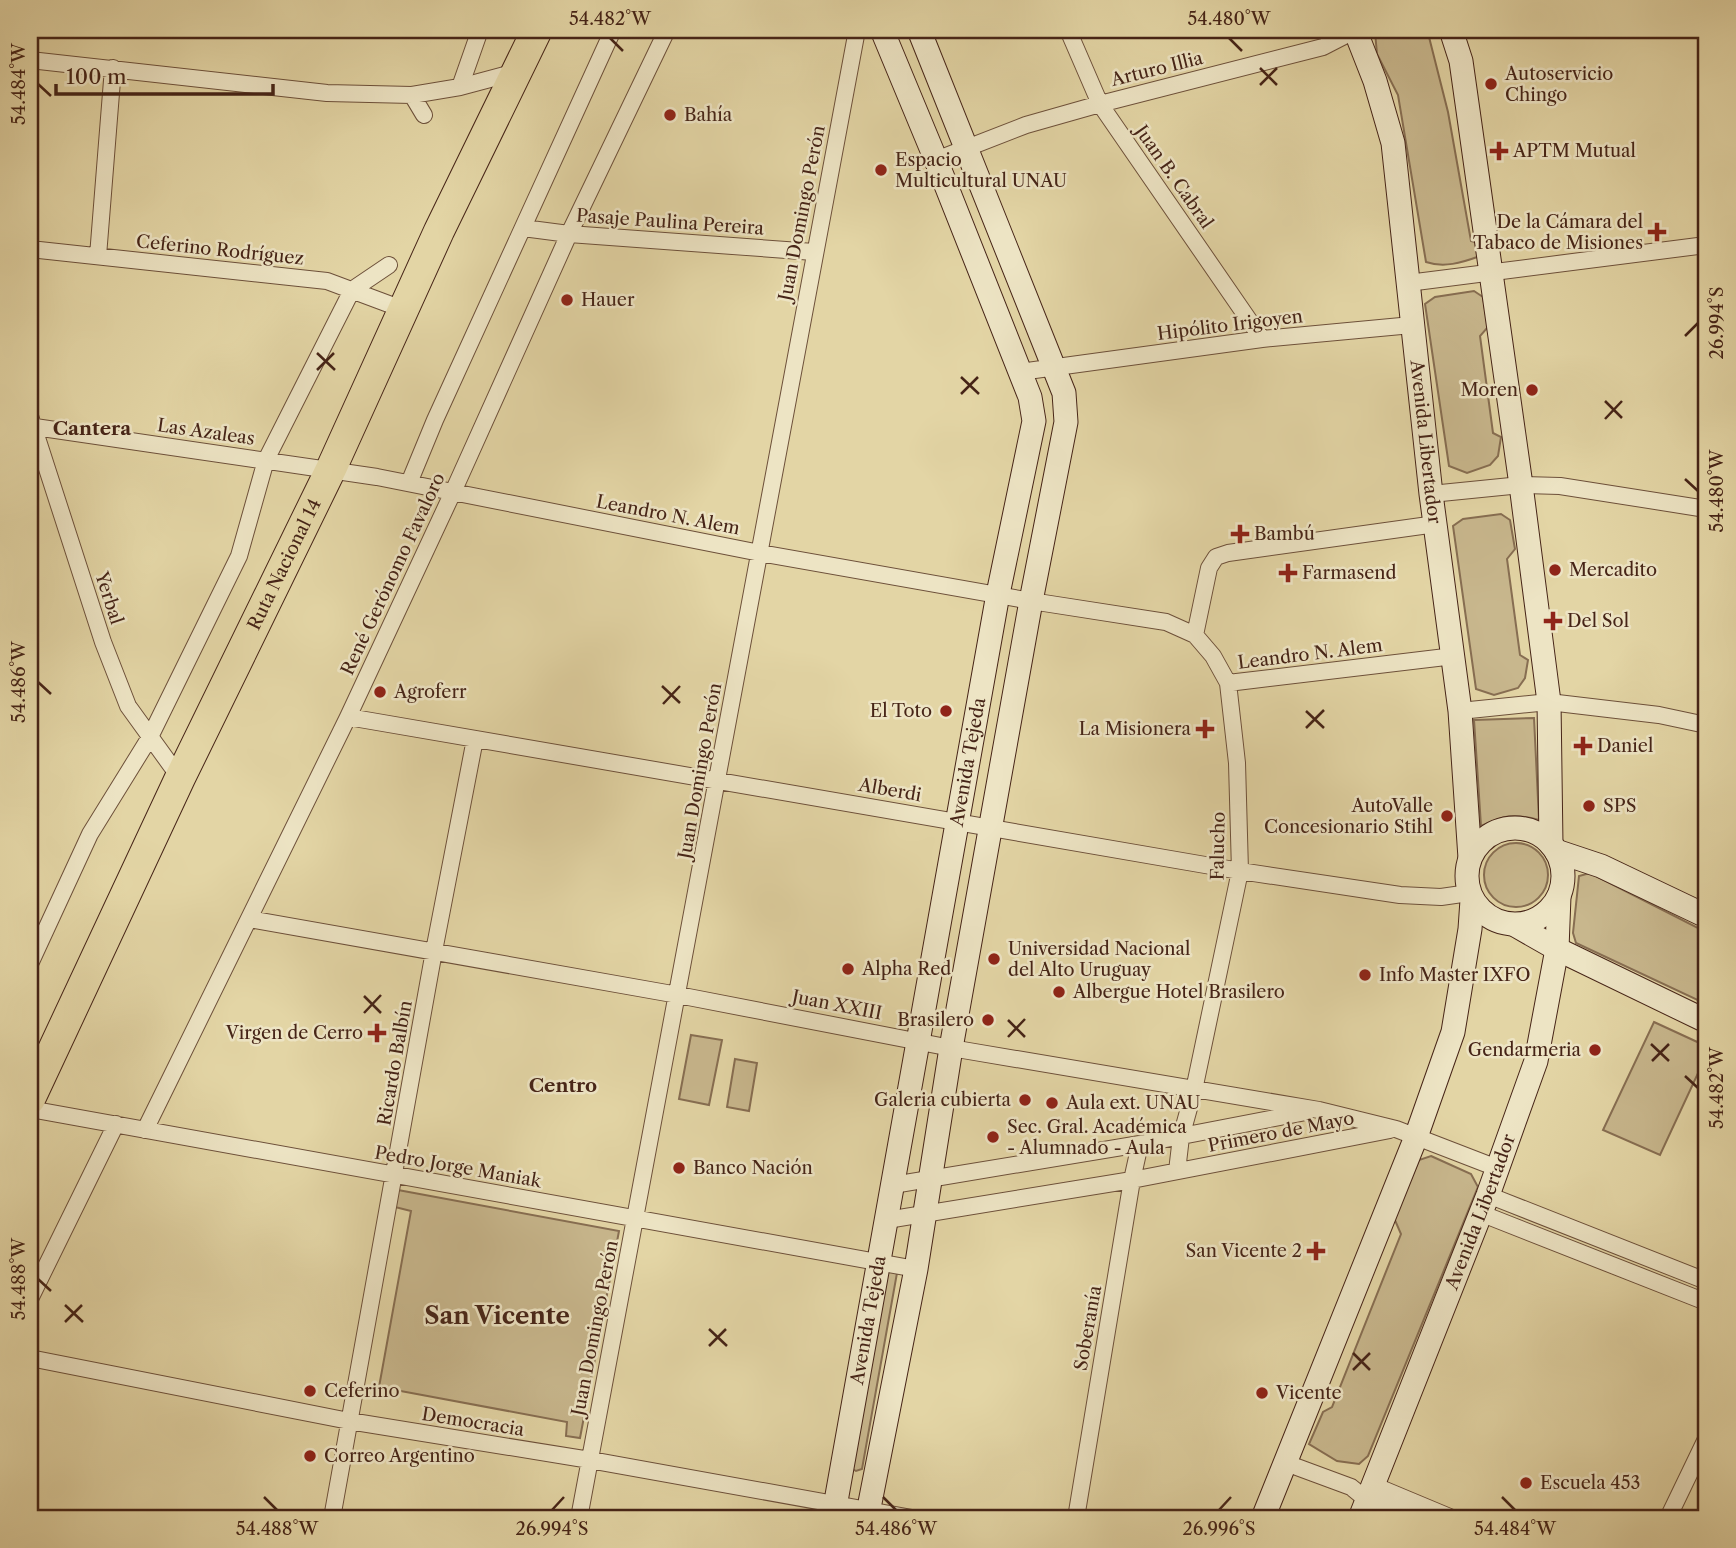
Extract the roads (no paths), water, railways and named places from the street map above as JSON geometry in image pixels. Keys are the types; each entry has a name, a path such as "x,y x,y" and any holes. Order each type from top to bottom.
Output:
{"highway":[{"name":"Ruta Nacional 14","path":"30,1099 180,778 331,469 402,309 537,30"}],"main road":[{"name":"Avenida Tejeda","path":"834,1511 998,594 1034,421 1030,397 882,30"},
{"name":"Avenida Tejeda","path":"868,1514 916,1269 951,1048 1066,422 1064,393 919,30"},
{"name":"Avenida Libertador","path":"1355,30 1375,81 1393,143 1432,494 1461,711 1470,858"},
{"path":"1451,30 1461,61 1521,485 1549,702 1554,848 1562,865 1563,881 1559,896 1549,911 1533,921 1514,925"},
{"path":"1263,1518 1286,1463 1406,1133 1453,1032 1470,929 1471,896 1466,876 1470,858 1478,845 1491,834 1507,829 1531,831 1554,848 1601,866 1706,916"},
{"path":"1471,896 1481,912 1491,919 1514,925 1557,949 1706,1021"},
{"name":"Avenida Libertador","path":"1367,1501 1484,1204 1536,1061 1557,949 1559,896"}],"street":[{"path":"460,87 480,30"},
{"path":"409,483 435,420 613,30"},
{"name":"René Gerónomo Favaloro","path":"145,1130 348,717 569,234 667,30"},
{"name":"Juan Domingo Perón","path":"579,1518 857,30"},
{"name":"Juan B. Cabral","path":"1068,30 1100,104 1262,339"},
{"name":"Arturo Illia","path":"936,160 1026,125 1323,47 1355,30"},
{"path":"30,60 327,93 412,95 460,87 517,72"},
{"path":"98,256 113,68"},
{"path":"412,95 424,115"},
{"name":"Pasaje Paulina Pereira","path":"523,228 569,234 814,252"},
{"path":"1408,283 1706,245"},
{"name":"Ceferino Rodríguez","path":"30,249 327,281 402,309"},
{"path":"30,964 90,834 150,737 239,556 266,460 352,290 389,265"},
{"name":"Hipólito Irigoyen","path":"1020,372 1262,339 1412,325"},
{"name":"Las Azaleas","path":"32,421 331,469"},
{"name":"Yerbal","path":"32,421 103,642 128,706 180,778"},
{"name":"Leandro N. Alem","path":"331,469 760,553 1166,622 1195,635 1213,656 1228,683 1454,656"},
{"path":"1432,494 1521,485 1560,486 1706,509"},
{"path":"1195,635 1209,568 1216,557 1436,524"},
{"name":"Falucho","path":"1177,1171 1181,1136 1194,1090 1240,870 1237,763 1228,683"},
{"path":"1461,711 1549,702 1659,715 1706,725"},
{"name":"Alberdi","path":"348,717 1240,870 1400,895 1471,896"},
{"name":"Ricardo Balbín","path":"332,1518 475,739"},
{"name":"Juan XXIII","path":"249,919 678,995 951,1048 1319,1110 1406,1133 1497,1168"},
{"name":"Pedro Jorge Maniak","path":"30,1109 916,1269"},
{"name":"Primero de Mayo","path":"893,1185 1140,1144 1319,1110"},
{"path":"30,1299 116,1124"},
{"name":"Primero de Mayo","path":"887,1220 1406,1133"},
{"name":"Soberanía","path":"1076,1518 1140,1144"},
{"path":"1484,1204 1517,1206 1706,1280"},
{"path":"1484,1204 1706,1302"},
{"name":"Democracia","path":"30,1358 349,1421 590,1460 834,1511 912,1518"},
{"path":"1668,1518 1706,1439"},
{"path":"1286,1463 1351,1486 1367,1501 1412,1518"},
{"path":"1367,1501 1452,1518"}],"place":[{"name":"Autoservicio Chingo","path":"1491,84"},
{"name":"Bahía","path":"670,115"},
{"name":"APTM Mutual","path":"1499,151"},
{"name":"Espacio Multicultural UNAU","path":"881,170"},
{"name":"De la Cámara del Tabaco de Misiones","path":"1657,232"},
{"name":"Hauer","path":"567,300"},
{"name":"Moren","path":"1532,390"},
{"name":"Bambú","path":"1240,534"},
{"name":"Mercadito","path":"1555,570"},
{"name":"Farmasend","path":"1288,573"},
{"name":"Del Sol","path":"1553,621"},
{"name":"Agroferr","path":"380,692"},
{"name":"El Toto","path":"946,711"},
{"name":"La Misionera","path":"1205,729"},
{"name":"Daniel","path":"1583,746"},
{"name":"SPS","path":"1589,806"},
{"name":"AutoValle Concesionario Stihl","path":"1447,816"},
{"name":"Universidad Nacional del Alto Uruguay","path":"994,959"},
{"name":"Alpha Red","path":"848,969"},
{"name":"Info Master IXFO","path":"1365,975"},
{"name":"Albergue Hotel Brasilero","path":"1059,992"},
{"name":"Brasilero","path":"988,1020"},
{"name":"Virgen de Cerro","path":"377,1033"},
{"name":"Gendarmeria","path":"1595,1050"},
{"name":"Galeria cubierta","path":"1025,1100"},
{"name":"Aula ext. UNAU","path":"1052,1103"},
{"name":"Sec. Gral. Académica - Alumnado - Aula","path":"993,1137"},
{"name":"Banco Nación","path":"679,1168"},
{"name":"San Vicente 2","path":"1316,1251"},
{"name":"Ceferino","path":"310,1391"},
{"name":"Vicente","path":"1262,1393"},
{"name":"Correo Argentino","path":"310,1456"},
{"name":"Escuela 453","path":"1526,1483"}],"district":[{"name":"Cantera","path":"92,428"},
{"name":"Centro","path":"563,1085"},
{"name":"San Vicente","path":"497,1315"}]}
